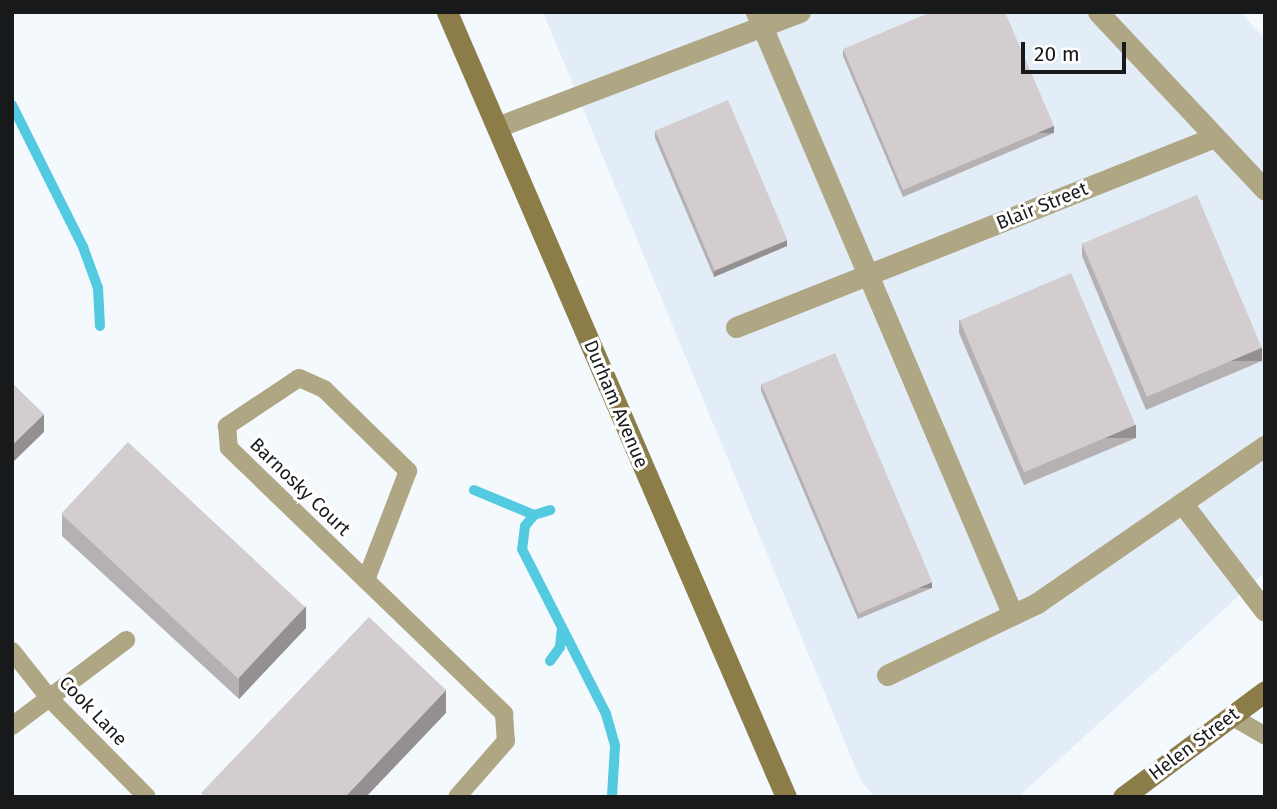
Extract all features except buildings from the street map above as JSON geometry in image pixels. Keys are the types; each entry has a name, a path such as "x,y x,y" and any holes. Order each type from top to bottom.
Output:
{"main road":[{"name":"Durham Avenue","path":"447,12 786,797"},
{"name":"Helen Street","path":"1138,793 1265,691"}],"street":[{"path":"497,127 759,20 800,12"},
{"path":"1098,12 1265,190"},
{"path":"759,20 1013,615"},
{"name":"Blair Street","path":"736,327 1215,137"},
{"path":"887,675 1037,603 1265,446"},
{"path":"1182,503 1265,611"}],"lane":[{"name":"Barnosky Court","path":"366,580 408,471 324,389 299,377 227,426 229,448 504,714 506,741 457,797"},
{"path":"12,726 51,700 126,640"},
{"name":"Cook Lane","path":"12,651 51,700 148,797"},
{"path":"1231,716 1265,736"}],"shaded area":[{"path":"543,12 1240,12 1265,39 1265,572 1018,797 875,797 861,781"}],"waterway":[{"path":"12,105 83,247 98,288 100,326"},
{"path":"474,490 534,515 550,510"},
{"path":"534,515 525,526 522,549 606,714 615,746 612,797"},
{"path":"550,661 560,647 562,629"}]}
